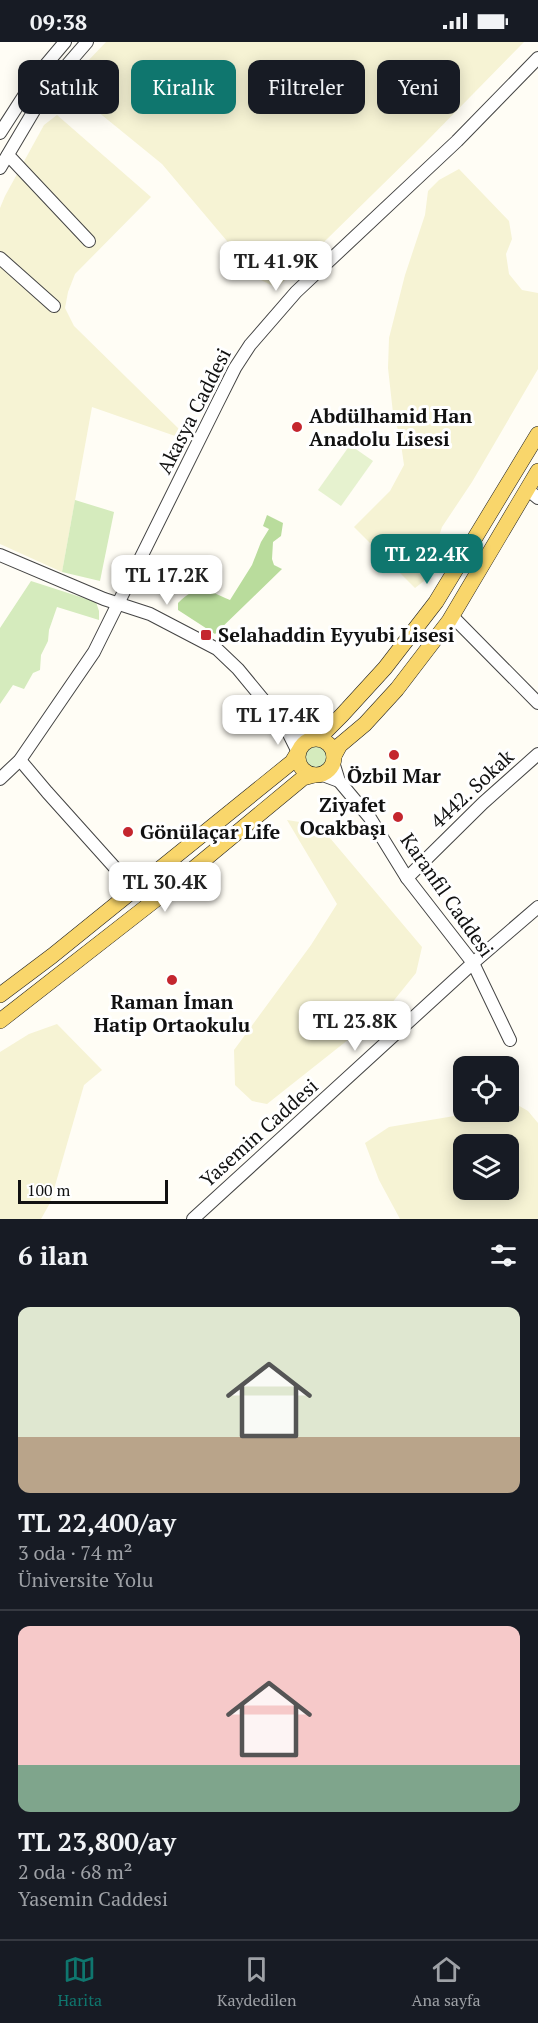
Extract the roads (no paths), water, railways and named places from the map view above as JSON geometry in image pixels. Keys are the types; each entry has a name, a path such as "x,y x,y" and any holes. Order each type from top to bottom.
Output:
{"main road":[{"path":"0,994 256,792 292,762 303,743 327,730 342,715 385,668 436,602 538,434"},
{"path":"0,1021 164,893 303,778 326,772 340,745 365,724 397,689 452,616 533,494 538,471"},
{"path":"313,738 325,741 333,750 334,759"},
{"path":"298,752 299,765 303,770 317,775"}],"street":[{"path":"0,133 38,74 65,42"},
{"path":"0,168 48,87 87,42"},
{"name":"Akasya Caddesi","path":"0,779 20,760 94,652 235,368 250,345 296,292 457,141 538,58"},
{"path":"8,155 89,241"},
{"path":"0,258 54,306"},
{"path":"0,555 119,604 150,614 217,649 238,669 285,726 298,752"},
{"path":"452,616 538,703"},
{"path":"285,726 298,734 313,738"},
{"name":"4442. Sokak","path":"407,878 483,803 538,754"},
{"path":"317,775 339,781 334,759"},
{"path":"20,760 134,889"},
{"name":"Karanfil Caddesi","path":"339,781 370,818 407,878 473,963 510,1040"},
{"name":"Yasemin Caddesi","path":"193,1219 473,963 538,907"}],"place":[{"name":"Abdülhamid Han Anadolu Lisesi","path":"297,427"},
{"name":"Selahaddin Eyyubi Lisesi","path":"206,635"},
{"name":"Özbil Mar","path":"394,755"},
{"name":"Ziyafet Ocakbaşı","path":"398,817"},
{"name":"Gönülaçar Life","path":"128,832"},
{"name":"Raman İman Hatip Ortaokulu","path":"172,980"}]}
